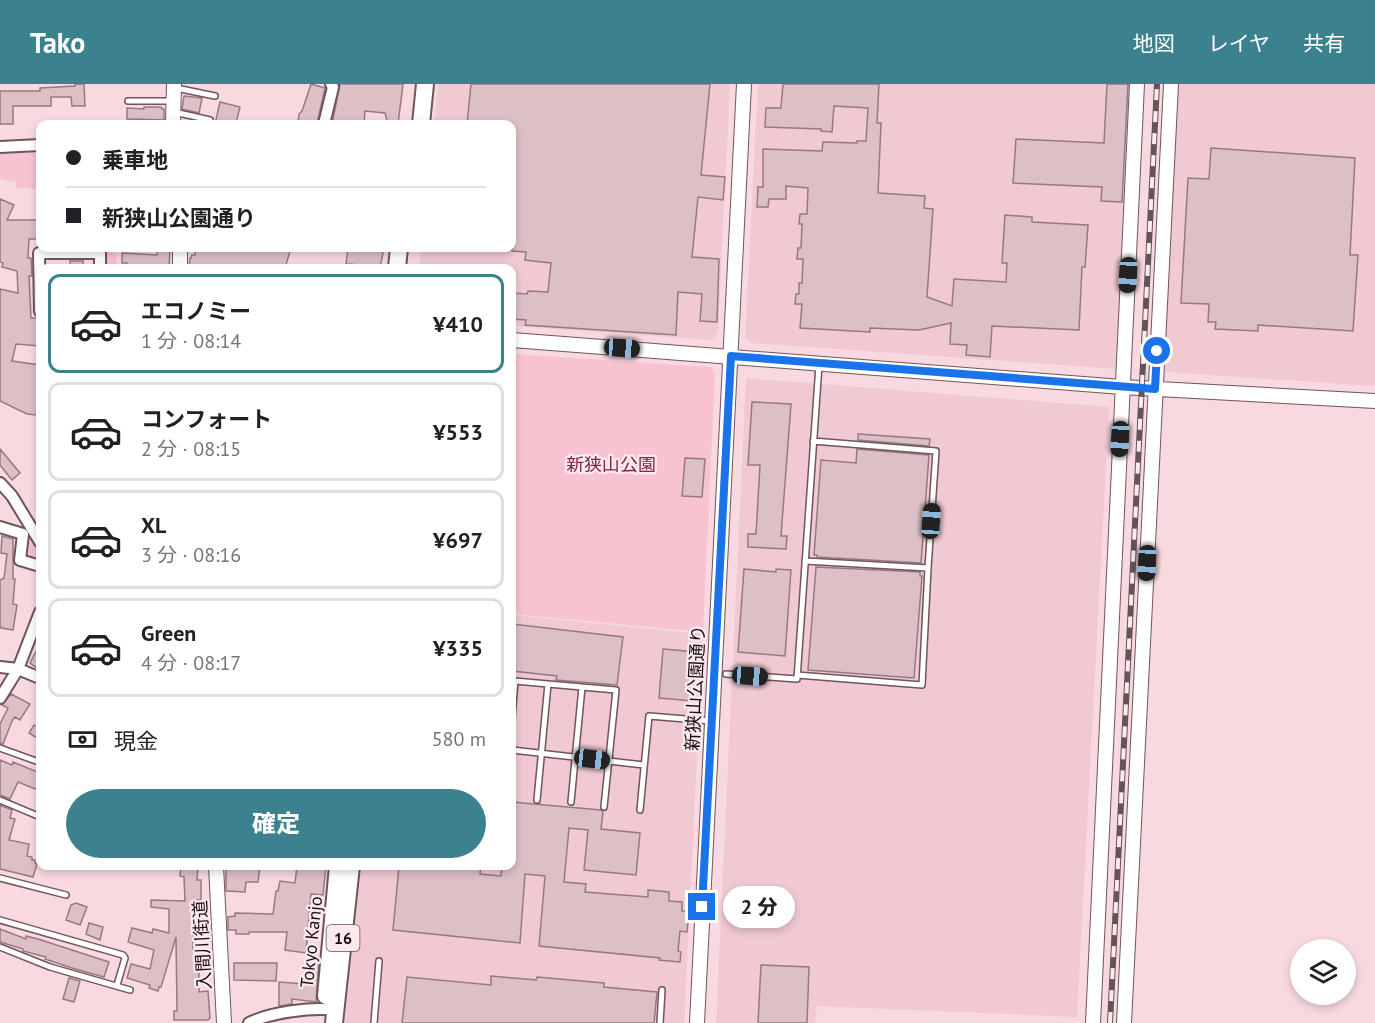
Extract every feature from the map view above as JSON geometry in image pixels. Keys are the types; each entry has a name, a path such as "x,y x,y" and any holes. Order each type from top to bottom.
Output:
{"highway":[{"path":"411,120 414,84"},
{"path":"421,120 425,84"},
{"name":"Tokyo Kanjo","path":"329,1016 339,870"},
{"name":"Tokyo Kanjo","path":"329,1016 350,870"}],"street":[{"path":"325,120 333,87 331,84"},
{"name":"新狭山公園通り","path":"697,1023 744,84"},
{"path":"1093,1023 1137,84"},
{"path":"1124,1023 1171,84"},
{"path":"0,147 36,145"},
{"path":"39,264 39,253 100,253 100,264"},
{"path":"516,340 1122,387 1375,401"},
{"path":"0,483 12,496 36,535"},
{"path":"0,527 23,534 20,560 36,565"},
{"path":"0,698 18,669 36,622"},
{"path":"0,667 18,669 36,676"},
{"name":"入間川街道","path":"216,870 224,1023"},
{"path":"249,1023 289,1013 329,1016"}],"lane":[{"path":"128,101 174,102 215,96"},
{"path":"174,102 210,120"},
{"path":"726,674 796,680 819,363"},
{"path":"797,675 922,685 936,451 813,441"},
{"path":"805,561 928,568"},
{"path":"516,681 616,690 604,807"},
{"path":"537,800 548,684"},
{"path":"571,802 582,687"},
{"path":"640,810 649,716 711,722"},
{"path":"0,748 36,761"},
{"path":"516,750 644,765"},
{"path":"0,800 36,815"},
{"path":"0,878 66,895"},
{"path":"0,920 123,955 125,958 117,985"},
{"path":"0,947 50,966 130,990"},
{"path":"374,1023 379,961"},
{"path":"660,1023 662,990"}],"shaded area":[{"path":"438,84 730,84 718,333 711,340 516,326 516,264 419,264 421,252 516,252 516,120 434,120"},
{"path":"758,84 1131,84 1117,369 750,343 745,338"},
{"path":"1178,84 1375,84 1375,386 1164,372"},
{"path":"746,378 1109,407 1077,1017 817,1006 815,1023 716,1023"},
{"path":"516,615 703,634 684,1023 345,1023 360,870 516,870"}],"green space":[{"path":"36,150 36,189 16,188 15,172 15,182 0,179 0,155 14,151"},
{"path":"104,253 116,253 117,264 104,264"},
{"name":"新狭山公園","path":"516,354 710,367 715,374 703,632 516,614"},
{"path":"27,533 36,543 36,561 24,553"}],"building":[{"path":"75,84 84,84 85,106 72,106 71,97 51,97 51,106 13,106 13,124 0,124 0,91 40,91 40,88 75,86"},
{"path":"311,84 325,88 318,120 298,120"},
{"path":"340,84 403,84 398,120 387,120 385,113 365,111 364,120 333,120"},
{"path":"471,84 710,84 701,175 725,177 723,200 698,197 692,257 719,259 717,322 700,321 702,294 678,292 676,335 525,325 526,320 516,319 516,293 548,292 551,263 525,260 526,252 516,251 516,120 467,120"},
{"path":"783,84 879,84 877,123 881,123 878,193 925,196 924,208 933,209 927,297 952,306 954,279 1006,282 1007,263 1002,263 1005,215 1032,217 1032,222 1088,225 1085,267 1082,267 1079,330 992,326 990,357 966,355 967,345 950,344 951,323 919,330 870,328 870,332 800,328 802,304 795,304 796,294 799,294 799,283 802,283 803,259 797,259 798,248 801,248 802,224 799,224 800,214 807,214 808,188 786,186 786,199 769,199 768,207 757,207 758,187 763,187 763,149 822,151 823,142 866,141 868,108 834,106 832,132 821,131 821,129 765,127 766,108 781,108"},
{"path":"1107,84 1128,84 1122,202 1101,201 1102,187 1013,183 1016,139 1104,143"},
{"path":"184,96 202,98 199,113 182,109"},
{"path":"220,102 240,107 237,120 216,120"},
{"path":"144,107 161,107 164,109 164,120 127,119 127,108 144,109"},
{"path":"1211,148 1355,158 1350,255 1358,255 1353,331 1258,325 1258,331 1215,329 1216,322 1208,322 1209,304 1181,303 1188,178 1209,179"},
{"path":"0,199 14,205 7,220 36,220 36,239 29,239 28,258 31,258 32,276 29,276 31,318 36,318 36,346 16,344 12,361 36,364 36,415 27,414 0,401 0,289 18,293 17,271 2,267 3,263 0,262"},
{"path":"157,252 170,252 169,264 122,263 122,253 157,255"},
{"path":"195,252 290,252 286,264 189,264 190,258 195,255"},
{"path":"348,252 383,252 381,264 346,264"},
{"path":"70,261 83,261 83,264 70,264"},
{"path":"752,402 791,404 781,536 787,536 786,549 748,547 748,534 756,534 760,465 748,465"},
{"path":"858,434 930,439 929,446 858,440"},
{"path":"0,449 20,473 12,480 0,465"},
{"path":"857,449 929,455 921,563 814,555 821,460 856,463"},
{"path":"685,458 705,459 702,497 682,496"},
{"path":"2,536 13,539 13,579 15,579 13,604 17,605 13,630 0,626 0,580 4,578 7,554 1,553"},
{"path":"816,567 920,572 922,576 914,678 808,670"},
{"path":"744,569 776,572 776,569 791,570 785,656 738,652"},
{"path":"516,624 623,637 617,685 556,680 557,676 516,671"},
{"path":"663,649 697,652 693,701 659,698"},
{"path":"36,652 36,667 30,663"},
{"path":"11,694 30,704 20,720 15,717 12,721 3,744 0,743 0,724 8,708 2,705"},
{"path":"34,725 36,726 36,737 29,733"},
{"path":"0,760 12,765 13,762 36,771 36,789 18,782 10,799 0,795"},
{"path":"516,802 601,810 603,812 601,829 640,833 636,875 584,870 588,830 569,828 564,882 586,884 585,892 648,897 648,890 669,892 669,901 682,902 682,911 689,911 687,932 680,931 678,951 681,952 680,962 539,946 545,876 525,874 520,943 393,930 399,870 480,870 480,874 501,876 502,870 516,870"},
{"path":"0,805 12,810 10,818 15,819 9,840 29,844 27,856 35,860 36,867 33,877 0,869"},
{"path":"181,870 198,870 197,880 201,880 201,900 193,900 193,950 206,949 208,964 199,965 199,992 208,991 210,1018 208,1020 174,1020 174,1011 177,1011 176,937 158,991 149,988 150,985 127,978 131,964 150,969 154,950 128,942 132,928 152,933 153,929 169,933 169,909 151,907 151,900 185,901 184,877 180,876"},
{"path":"226,870 260,870 258,882 246,882 245,892 226,891"},
{"path":"297,870 326,870 323,895 311,894 306,953 285,950 287,932 236,934 236,930 228,930 228,917 235,916 235,913 273,914 276,891 278,891 280,881 295,883"},
{"path":"76,903 87,907 80,925 66,920 71,905"},
{"path":"89,923 103,927 100,940 86,934"},
{"path":"0,929 26,939 26,936 38,939 109,962 104,977 0,942"},
{"path":"308,958 319,962 316,1002 292,999 292,1004 279,1006 279,982 305,984"},
{"path":"234,963 277,963 276,981 234,980"},
{"path":"761,965 809,967 807,1023 758,1023"},
{"path":"491,976 536,980 537,977 604,983 604,987 657,992 654,1023 402,1023 407,977 491,985"},
{"path":"69,978 80,981 74,1002 63,999"}],"railway":[{"path":"1110,1023 1157,84"}],"route":[{"path":"702,907 731,356 1155,389 1157,351"}]}
